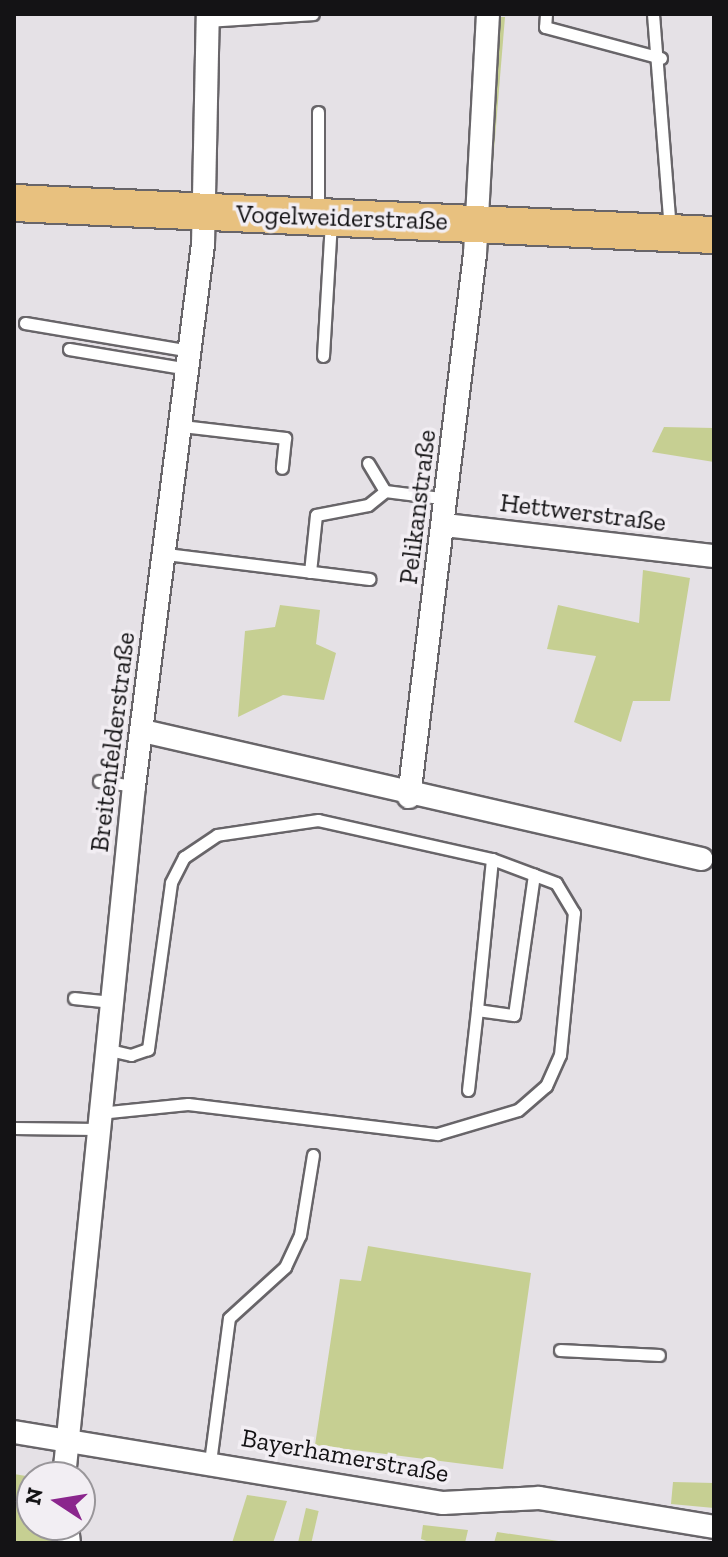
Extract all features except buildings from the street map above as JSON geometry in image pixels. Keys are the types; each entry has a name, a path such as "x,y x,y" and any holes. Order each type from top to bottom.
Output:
{"main road":[{"name":"Vogelweiderstraße","path":"14,203 714,235"}],"street":[{"name":"Pelikanstraße","path":"409,797 448,499 488,14"},
{"name":"Breitenfelderstraße","path":"64,1461 63,1439 134,786 182,426 205,213 208,17"},
{"name":"Hettwerstraße","path":"445,525 714,556"},
{"path":"143,731 409,797 702,859"},
{"name":"Bayerhamerstraße","path":"14,1432 210,1462 443,1503 539,1498 714,1527"}],"lane":[{"path":"208,17 313,14"},
{"path":"546,14 545,27 661,58"},
{"path":"653,14 661,58 670,233"},
{"path":"318,112 325,218 323,356"},
{"path":"25,323 190,360"},
{"path":"69,349 190,360"},
{"path":"182,426 285,438 282,468"},
{"path":"368,463 385,491"},
{"path":"310,572 316,515 368,505 385,491 448,499"},
{"path":"166,554 369,579"},
{"path":"99,781 134,786"},
{"path":"14,1128 98,1121 188,1104 437,1134 518,1110 546,1086 560,1055 574,913 556,883 534,874 492,859 318,820 217,835 184,857 171,883 148,1049 131,1055 105,1049"},
{"path":"468,1090 492,859"},
{"path":"477,1010 514,1015 534,874"},
{"path":"74,998 111,1002"},
{"path":"210,1462 229,1318 285,1267 300,1235 313,1155"},
{"path":"560,1350 659,1355"}],"green space":[{"path":"499,17 505,17 491,186 490,149"},
{"path":"664,427 714,428 714,462 652,452"},
{"path":"643,570 690,578 670,701 633,701 621,742 574,722 596,656 547,649 558,605 639,623"},
{"path":"280,605 320,610 316,644 336,653 324,700 283,695 238,717 245,631 275,627"},
{"path":"368,1246 531,1273 503,1469 315,1445 340,1279 361,1281"},
{"path":"14,1474 16,1541 56,1543 14,1543"},
{"path":"673,1482 714,1483 714,1508 671,1504"},
{"path":"247,1495 287,1501 273,1543 232,1543"},
{"path":"306,1508 319,1511 311,1543 298,1543"},
{"path":"423,1525 468,1530 465,1543 432,1543 421,1539"},
{"path":"497,1532 572,1543 494,1543"}]}
